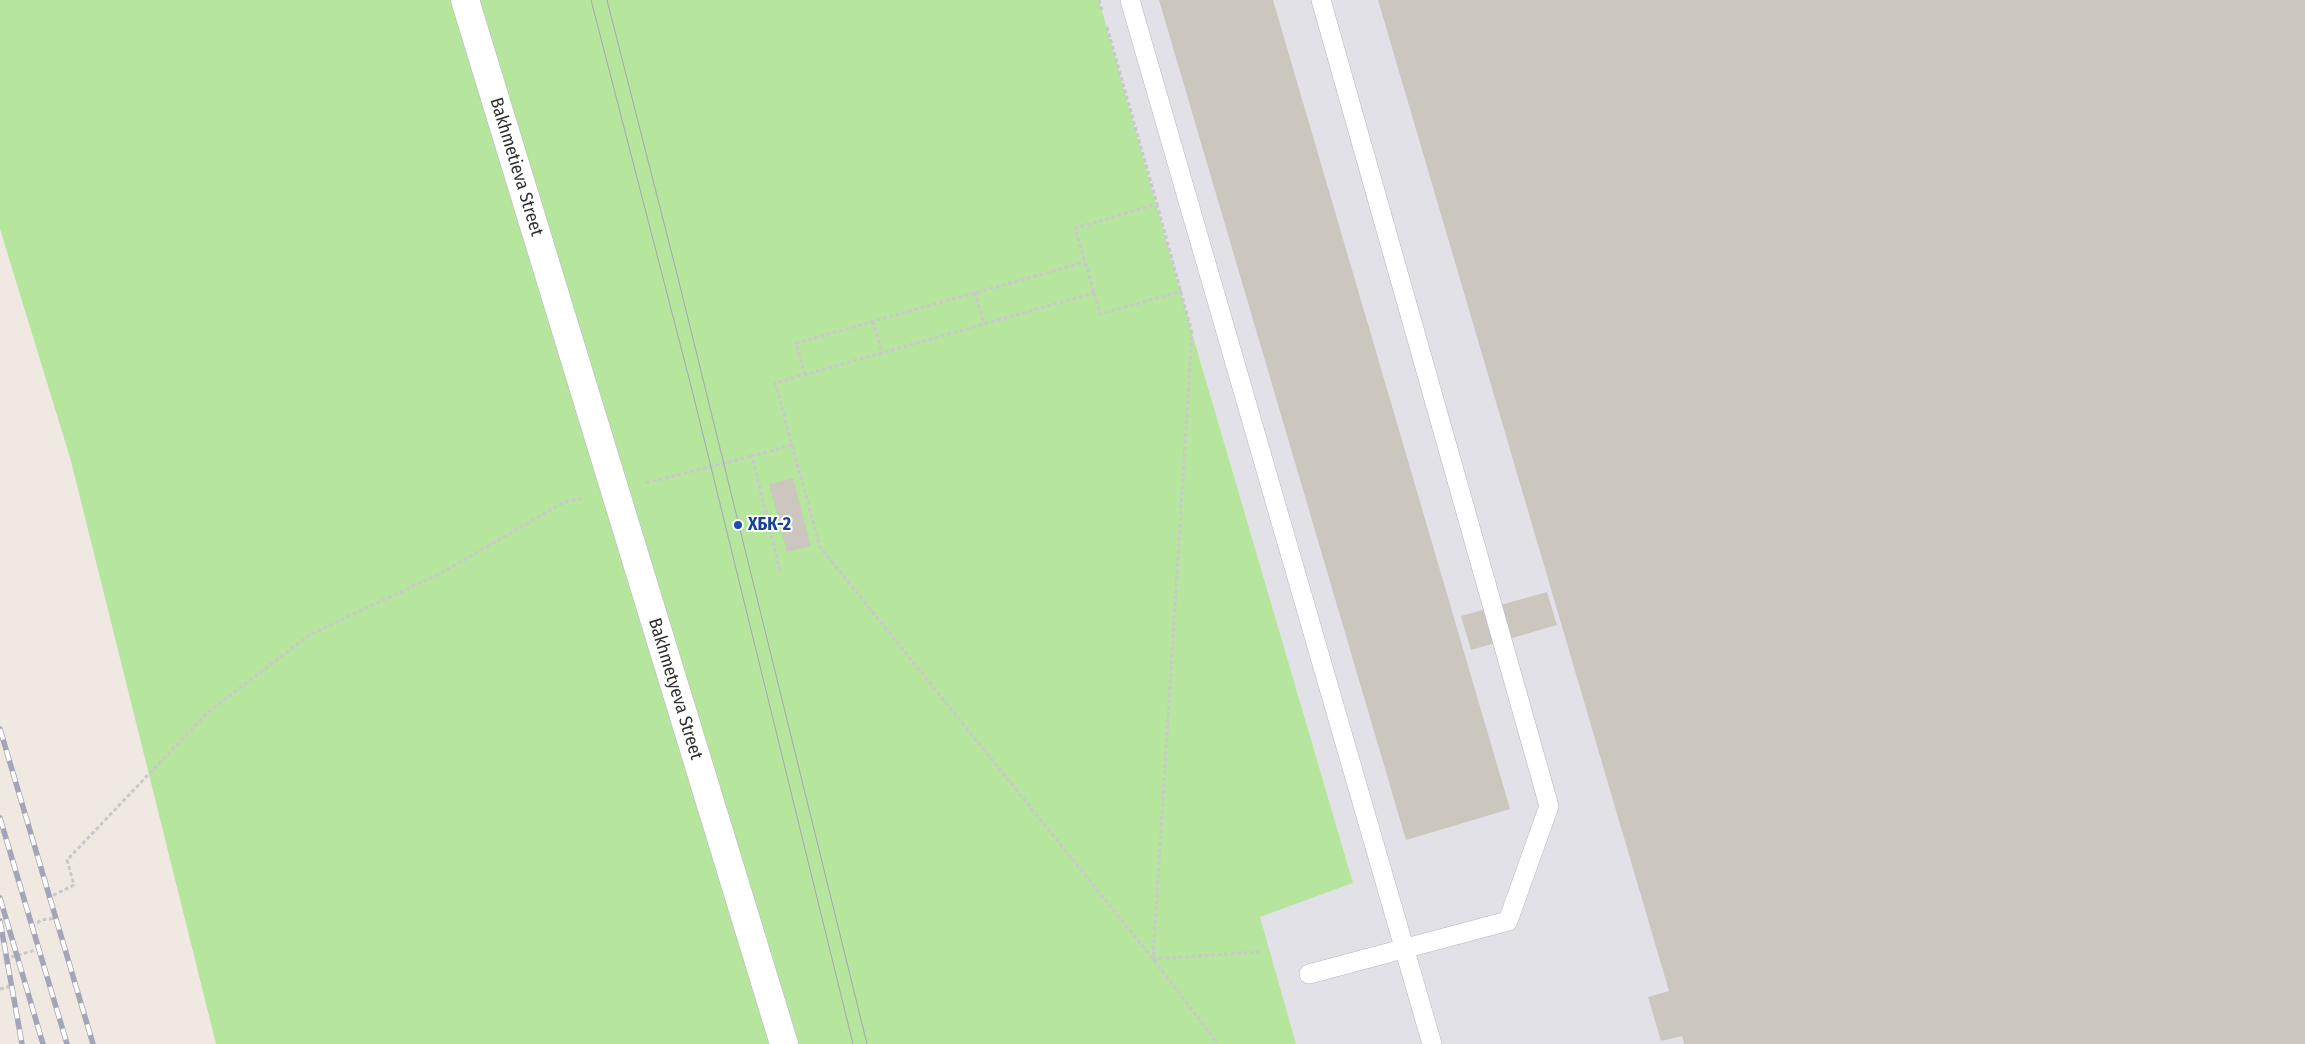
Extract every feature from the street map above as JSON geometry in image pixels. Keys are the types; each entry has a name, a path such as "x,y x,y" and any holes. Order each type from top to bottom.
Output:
{"main road":[{"name":"Bakhmetieva Street","path":"465,0 615,491"},
{"name":"Bakhmetyeva Street","path":"615,491 784,1044"}],"lane":[{"path":"1130,0 1432,1044"},
{"path":"1309,974 1508,921 1549,806 1321,0"}],"path":[{"path":"1099,0 1192,333 1153,959"},
{"path":"1157,204 1075,228 1100,314 1182,292"},
{"path":"805,375 796,343 1085,262"},
{"path":"976,292 984,324"},
{"path":"1094,293 775,383 820,547 1153,959 1218,1044"},
{"path":"873,321 882,353"},
{"path":"0,989 11,986 5,959 39,950 32,927 41,920 56,918 50,897 74,885 67,860 208,712 311,634 443,572 564,502 615,491 792,445"},
{"path":"752,456 780,571"},
{"path":"1153,959 1260,952"}],"shaded area":[{"path":"1099,0 2305,0 2305,1044 1296,1044 1259,917 1353,883 1192,333"}],"green space":[{"path":"0,0 1099,0 1192,333 1353,883 1260,917 1296,1044 216,1044 71,461 0,229"}],"building":[{"path":"1159,0 1273,0 1510,809 1406,840"},
{"path":"1378,0 2305,0 2305,1044 1684,1044 1682,1036 1661,1041 1648,997 1669,991"},
{"path":"793,478 811,546 787,552 769,484"},
{"path":"1547,592 1557,625 1471,650 1461,616"}],"tram line":[{"path":"591,0 692,390 853,1044"},
{"path":"607,0 677,274 867,1044"}],"railway":[{"path":"0,729 93,1044"},
{"path":"0,818 67,1044"},
{"path":"0,898 43,1044"},
{"path":"0,921 22,1044"}],"place":[{"name":"ХБК-2","path":"738,525"}]}
